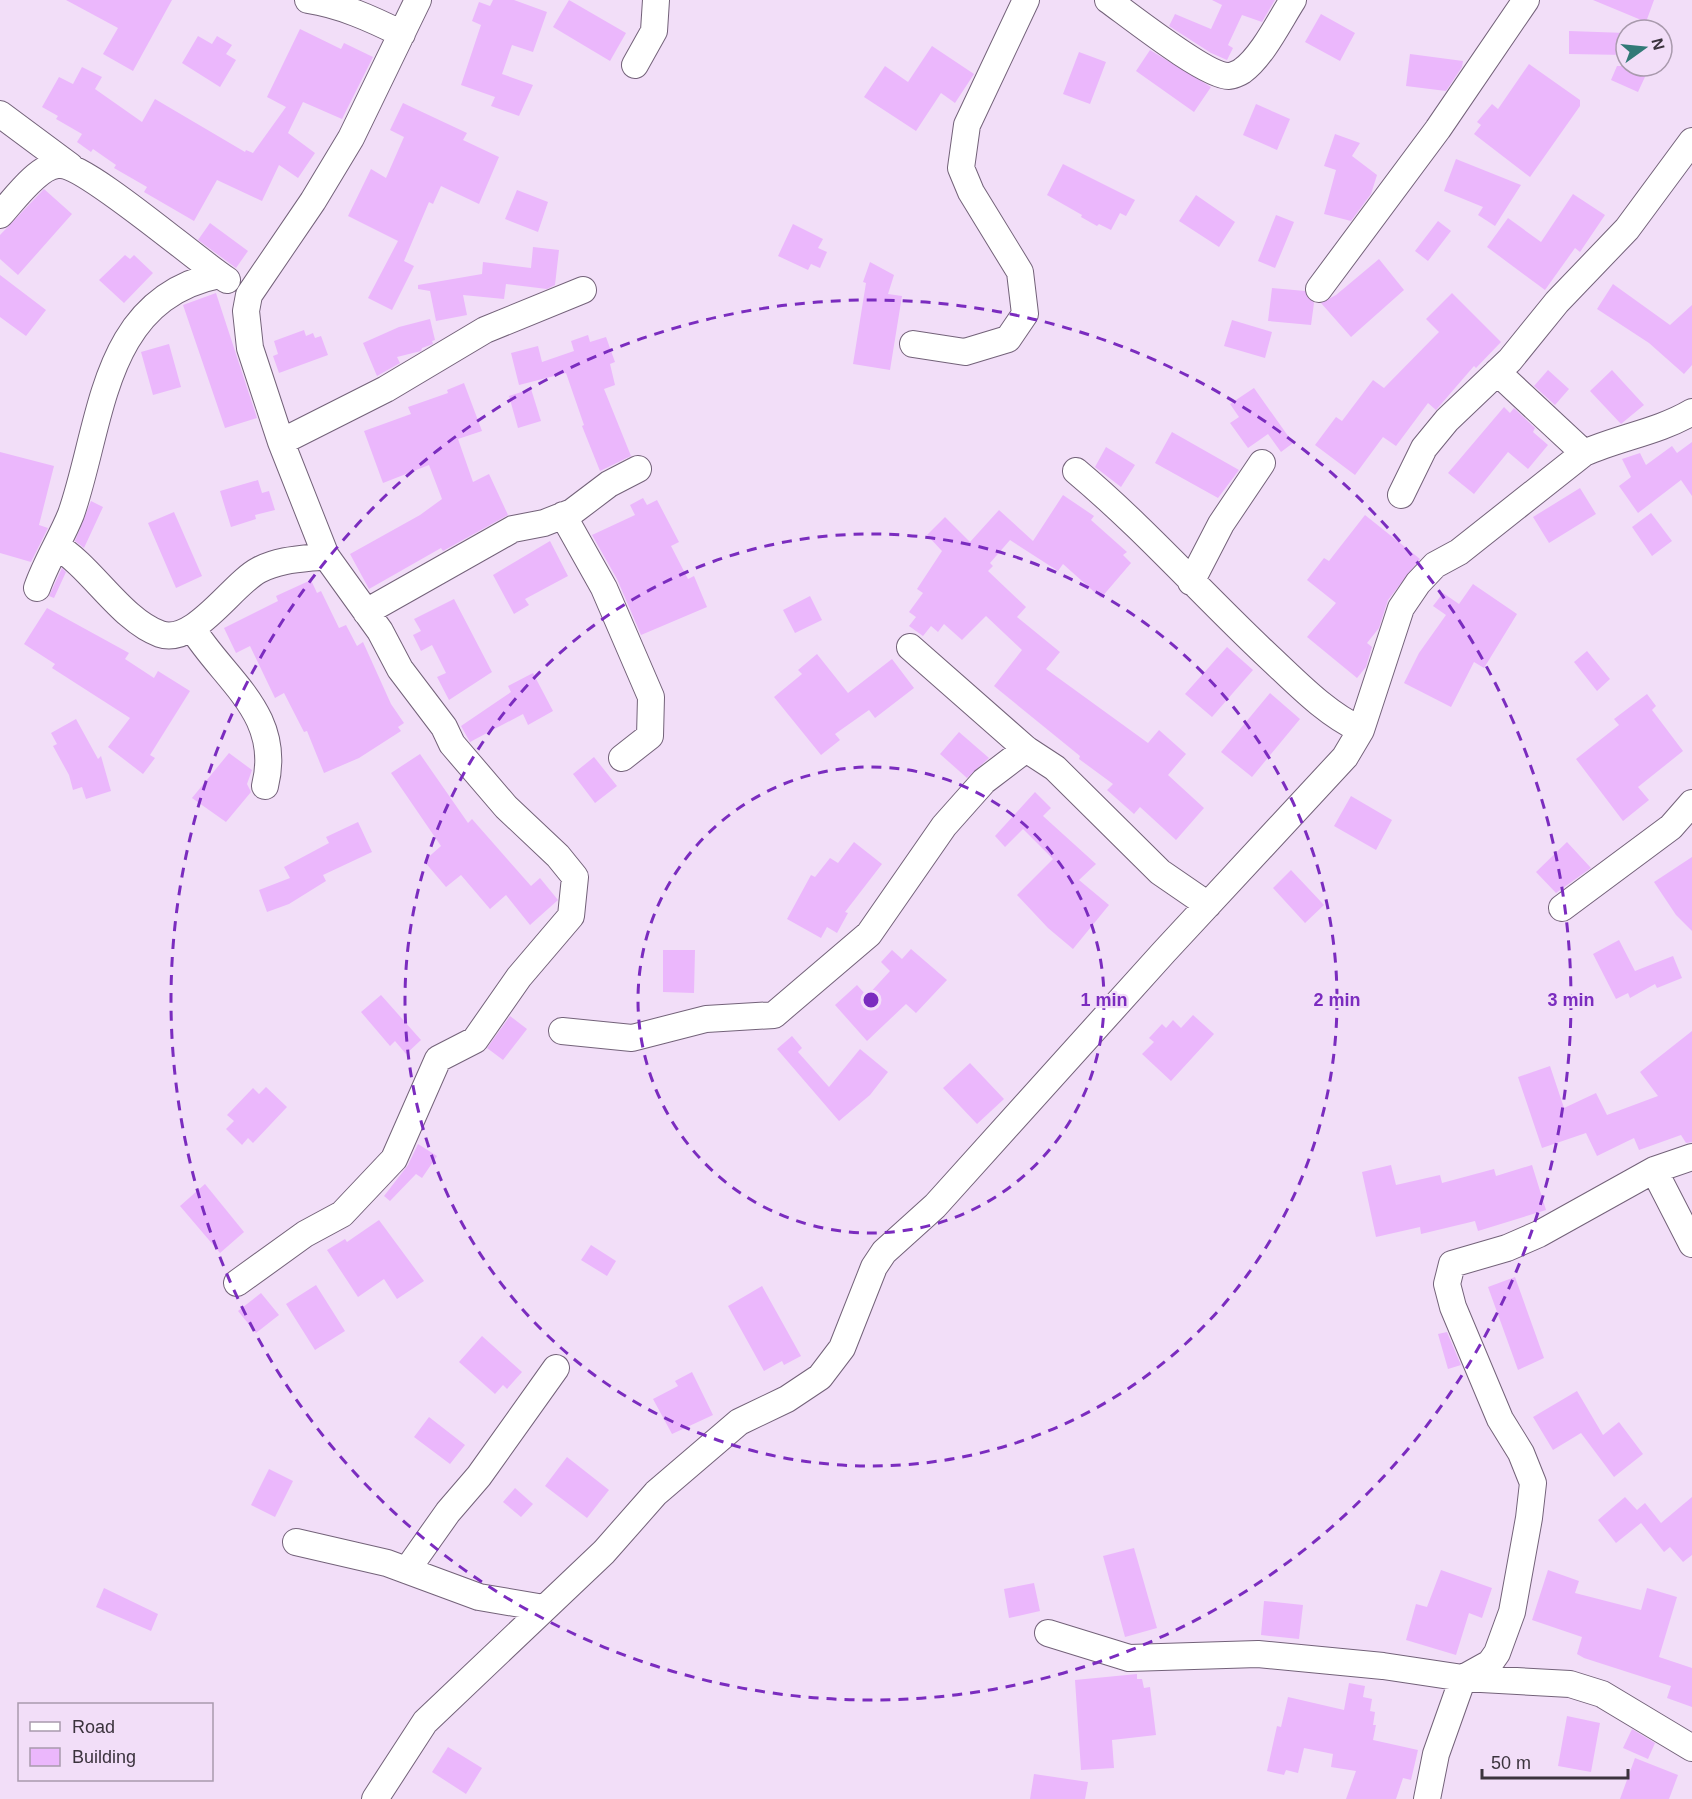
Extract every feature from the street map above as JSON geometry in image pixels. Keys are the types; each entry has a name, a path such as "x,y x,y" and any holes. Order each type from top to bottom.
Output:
{"street":[{"path":"308,0 327,3 370,18 402,34"},
{"path":"237,1283 305,1234 342,1214 394,1159 438,1059 475,1040 519,977 572,916 575,877 558,856 506,807 452,744 444,727 400,669 380,631 326,556 281,442 250,348 246,311 249,296 313,201 351,138 418,0"},
{"path":"635,65 654,31 656,0"},
{"path":"913,344 965,352 1008,339 1025,314 1020,272 971,192 961,168 967,125 1026,0"},
{"path":"1108,0 1176,49 1216,73 1229,76 1241,72 1253,60 1293,0"},
{"path":"1319,289 1438,129 1526,0"},
{"path":"0,114 70,166 95,181 249,296"},
{"path":"1401,495 1424,448 1447,420 1497,372 1557,302 1627,229 1692,141"},
{"path":"0,215 43,171 57,165 70,166"},
{"path":"37,588 71,513 94,422 112,365 139,321 153,306 193,280 219,275"},
{"path":"281,442 386,389 485,330 584,290"},
{"path":"1497,372 1584,453"},
{"path":"375,1799 424,1722 604,1552 656,1493 739,1422 787,1399 820,1377 842,1348 874,1267 884,1252 935,1206 1345,757 1361,730 1401,608 1418,583 1435,565 1459,552 1584,453 1602,445 1643,435 1692,412"},
{"path":"1191,582 1221,524 1262,463"},
{"path":"366,612 513,529 544,523 563,515 638,469"},
{"path":"1076,471 1103,494 1191,582 1307,692 1340,720 1361,730"},
{"path":"563,515 604,588 651,697 650,736 621,758"},
{"path":"56,546 73,556 114,600 150,628 160,634 172,635 192,628 258,570 283,561 326,556"},
{"path":"192,628 207,652 255,709 262,724 267,748 268,775 265,786"},
{"path":"910,647 1026,749 1055,768 1160,872 1208,905"},
{"path":"562,1030 632,1038 706,1019 774,1015 869,934 944,826 984,781 1026,749"},
{"path":"1562,908 1671,827 1692,803"},
{"path":"1427,1799 1436,1754 1462,1678 1490,1663 1497,1653 1512,1612 1533,1483 1521,1453 1500,1419 1453,1307 1447,1284 1452,1264 1508,1248 1539,1234 1654,1170 1692,1157"},
{"path":"1654,1170 1692,1244"},
{"path":"407,1570 448,1512 479,1476 556,1368"},
{"path":"296,1542 387,1563 479,1597 544,1608"},
{"path":"1048,1633 1129,1658 1258,1654 1383,1666 1462,1678 1570,1683 1602,1694 1692,1748"}],"building":[{"path":"66,0 172,0 133,71 103,54 118,28"},
{"path":"493,0 514,0 547,12 533,52 512,45 502,74 533,85 519,116 491,106 495,97 461,85 481,25 472,21 479,2 490,6"},
{"path":"569,0 626,33 610,61 553,27"},
{"path":"1212,0 1275,0 1262,22 1242,15 1228,45 1233,48 1227,60 1211,53 1169,26 1175,14 1211,29 1222,5"},
{"path":"1593,0 1654,0 1647,18 1636,18"},
{"path":"1321,14 1355,33 1340,61 1305,42"},
{"path":"300,29 341,49 344,43 373,57 342,119 303,102 288,133 315,153 298,178 279,165 262,201 217,180 194,221 144,192 147,187 114,168 116,165 93,149 91,152 77,142 82,134 56,119 58,116 42,107 59,77 73,84 82,67 102,77 95,89 142,122 155,99 245,152 246,150 253,153 286,107 267,97"},
{"path":"1569,31 1614,33 1614,55 1569,54"},
{"path":"198,36 212,44 217,36 232,45 226,54 236,60 220,87 182,63"},
{"path":"932,46 974,74 955,103 941,93 916,131 864,97 885,66 908,82"},
{"path":"1150,50 1211,87 1194,112 1136,71"},
{"path":"1079,52 1106,62 1090,104 1063,94"},
{"path":"1410,54 1463,61 1462,67 1446,91 1406,86"},
{"path":"1529,64 1580,100 1580,106 1530,177 1474,134 1481,125 1477,122 1492,104 1498,109"},
{"path":"1614,73 1614,78 1644,78 1638,92 1611,80"},
{"path":"403,103 467,133 463,140 499,157 479,204 441,186 433,204 429,202 404,261 414,266 392,310 368,298 398,241 348,216 371,169 386,178 404,137 390,130"},
{"path":"1256,104 1290,119 1277,150 1243,135"},
{"path":"1335,134 1360,143 1352,156 1377,175 1371,194 1351,221 1324,214 1336,170 1324,166"},
{"path":"1456,159 1521,185 1495,226 1478,215 1483,207 1444,191"},
{"path":"1063,164 1135,200 1126,216 1120,213 1111,230 1099,224 1097,226 1047,195"},
{"path":"44,189 72,214 18,275 0,259 0,235"},
{"path":"517,190 548,202 538,232 505,219"},
{"path":"1573,194 1605,215 1580,252 1575,248 1545,290 1487,247 1508,218 1541,242"},
{"path":"1196,195 1235,222 1219,247 1179,221"},
{"path":"1276,215 1294,222 1275,268 1258,261"},
{"path":"1438,221 1451,231 1428,261 1415,251"},
{"path":"210,223 248,251 236,268 198,240"},
{"path":"793,224 823,239 818,248 827,252 820,268 811,264 808,270 778,256"},
{"path":"533,247 559,250 555,285 547,289 506,284 504,299 463,295 467,315 436,321 430,291 418,289 418,285 482,274 483,262 531,268"},
{"path":"125,255 130,259 134,255 153,273 124,303 99,280"},
{"path":"1379,259 1404,290 1351,337 1321,303 1336,295"},
{"path":"870,262 894,275 888,294 902,296 890,370 853,364 866,283 863,282"},
{"path":"0,275 46,310 26,336 0,317"},
{"path":"1613,284 1670,325 1692,305 1692,365 1684,374 1649,343 1597,309"},
{"path":"1272,288 1305,291 1314,303 1311,325 1268,321"},
{"path":"216,293 257,418 225,428 183,305"},
{"path":"1452,293 1501,342 1476,368 1474,366 1436,410 1428,403 1396,446 1383,437 1355,475 1315,445 1336,417 1342,421 1373,380 1384,388 1439,332 1426,319"},
{"path":"430,319 435,340 432,341 433,344 422,348 421,351 397,357 400,363 377,376 363,343 399,327"},
{"path":"1232,320 1272,332 1265,358 1224,346"},
{"path":"304,330 306,336 313,333 315,338 321,336 328,355 279,373 273,356 278,354 274,341"},
{"path":"588,335 590,342 606,337 615,362 610,364 615,385 604,389 631,456 600,471 582,426 584,425 566,373 519,385 511,353 538,346 542,362 574,351 571,341"},
{"path":"169,344 181,387 153,395 141,352"},
{"path":"1548,370 1569,389 1555,405 1534,386"},
{"path":"1612,370 1644,405 1621,424 1590,391"},
{"path":"464,383 482,431 458,439 473,482 489,474 508,515 443,551 441,548 369,589 350,554 420,515 442,499 429,465 383,483 364,431 411,414 408,407 448,393 447,390"},
{"path":"1254,388 1293,443 1281,452 1268,434 1248,448 1230,423 1239,417 1230,404"},
{"path":"531,389 541,421 518,428 509,396"},
{"path":"1504,407 1510,413 1514,408 1535,428 1533,432 1548,445 1528,469 1508,452 1474,494 1448,473"},
{"path":"1172,432 1239,470 1218,498 1155,463"},
{"path":"1692,442 1692,496 1681,480 1638,513 1619,486 1631,477 1622,459 1640,453 1646,465 1672,446 1677,453"},
{"path":"1106,447 1135,465 1121,487 1095,467"},
{"path":"0,452 54,466 39,525 48,528 31,562 0,553"},
{"path":"258,480 262,493 269,491 275,510 255,515 256,519 231,527 220,491"},
{"path":"1580,488 1596,514 1549,543 1533,517"},
{"path":"1063,495 1094,516 1091,520 1127,552 1123,555 1131,563 1101,598 1063,564 1058,571 1010,540 990,563 993,566 988,571 1026,607 1017,617 1060,652 1046,669 1148,743 1159,730 1186,754 1168,775 1204,808 1176,840 1140,807 1134,814 1107,790 1113,784 1079,759 1080,756 994,686 1022,650 986,616 962,640 944,624 938,632 931,626 923,636 909,626 916,617 909,612 923,593 917,589 942,551 927,535 945,517 970,542 999,510 1033,541"},
{"path":"643,498 647,505 657,500 679,542 671,546 688,579 694,576 707,607 641,635 617,579 592,535 635,515 630,505"},
{"path":"91,501 103,507 84,548 75,541"},
{"path":"174,512 202,576 176,588 148,523"},
{"path":"1651,513 1672,541 1652,556 1632,527"},
{"path":"1365,515 1420,559 1388,600 1379,628 1367,643 1372,647 1366,667 1357,678 1307,637 1336,603 1307,580 1324,558 1329,561"},
{"path":"550,541 568,576 525,599 529,605 514,614 493,575"},
{"path":"62,568 66,572 54,598 49,596"},
{"path":"311,580 317,593 321,591 339,628 346,625 357,646 363,642 391,704 404,723 398,727 401,731 359,758 324,773 307,731 304,732 284,693 275,698 250,646 236,653 224,628 278,601 276,596"},
{"path":"1473,584 1517,614 1484,668 1474,662 1451,707 1404,683 1419,653 1446,615 1433,606 1443,593 1459,604"},
{"path":"810,596 822,620 795,633 783,610"},
{"path":"454,599 492,672 449,700 437,677 446,673 432,645 421,651 413,635 421,631 414,619"},
{"path":"47,608 129,653 125,659 154,678 158,671 190,691 150,755 155,758 143,774 108,747 130,718 52,668 55,664 24,644"},
{"path":"1227,647 1253,670 1212,717 1185,694"},
{"path":"1587,651 1610,679 1597,691 1574,662"},
{"path":"817,654 848,693 892,659 914,688 875,718 869,710 835,734 840,740 821,755 774,697 802,674 798,670"},
{"path":"533,673 553,711 528,725 523,714 470,742 461,726 511,692 508,686"},
{"path":"1270,693 1300,719 1252,777 1221,752"},
{"path":"1647,694 1656,706 1652,710 1683,751 1638,787 1649,800 1623,821 1576,759 1619,725 1614,719"},
{"path":"76,719 98,759 101,756 111,791 86,799 82,787 73,790 69,775 53,746 57,744 51,733"},
{"path":"959,732 989,758 967,778 940,754"},
{"path":"229,753 252,770 247,784 251,792 226,822 192,798"},
{"path":"420,754 468,823 472,819 531,886 540,878 558,900 530,925 506,895 490,909 461,875 446,887 424,861 441,846 391,773"},
{"path":"594,757 617,786 595,803 573,774"},
{"path":"1035,792 1051,808 1043,816 1096,864 1079,880 1109,905 1073,949 1048,928 1017,895 1053,859 1023,829 1005,847 995,836"},
{"path":"1351,796 1392,820 1376,850 1334,826"},
{"path":"358,822 372,852 323,875 326,881 289,904 267,912 259,890 290,878 284,867 329,843 326,837"},
{"path":"854,842 882,864 845,912 848,913 837,933 827,927 821,938 787,919 811,875 815,877 830,858 838,863"},
{"path":"1567,842 1591,868 1556,893 1536,872"},
{"path":"1692,857 1692,931 1676,915 1654,882"},
{"path":"1291,870 1324,905 1305,923 1273,888"},
{"path":"1619,940 1635,971 1673,956 1682,978 1657,988 1655,984 1630,998 1628,993 1616,999 1593,954"},
{"path":"911,949 947,980 916,1013 906,1004 867,1041 835,1005 857,985 867,996 890,971 881,962 892,950 902,959"},
{"path":"663,950 695,950 694,993 663,992"},
{"path":"381,995 421,1040 406,1054 395,1041 390,1046 361,1012"},
{"path":"1193,1015 1214,1034 1171,1081 1142,1054 1154,1042 1149,1038 1162,1024 1166,1028 1173,1020 1181,1028"},
{"path":"510,1016 527,1029 503,1060 487,1048"},
{"path":"1692,1031 1692,1142 1686,1143 1681,1135 1639,1150 1634,1138 1597,1156 1586,1133 1542,1148 1518,1077 1550,1066 1564,1108 1596,1093 1607,1115 1658,1096 1640,1072"},
{"path":"792,1036 802,1048 798,1052 829,1087 860,1049 888,1072 870,1095 839,1121 777,1049"},
{"path":"970,1063 1004,1099 977,1124 943,1088"},
{"path":"266,1087 287,1107 253,1143 248,1138 242,1145 226,1129 234,1121 227,1115 253,1088 259,1094"},
{"path":"418,1144 437,1156 422,1178 416,1174 390,1201 384,1196 408,1165"},
{"path":"1391,1165 1396,1185 1440,1175 1442,1183 1494,1169 1496,1176 1532,1165 1546,1210 1478,1231 1475,1221 1421,1234 1420,1227 1376,1237 1362,1172"},
{"path":"205,1184 244,1232 220,1253 180,1206"},
{"path":"379,1220 424,1281 397,1299 384,1279 358,1297 327,1250 345,1239 347,1242"},
{"path":"591,1245 616,1261 607,1276 581,1260"},
{"path":"1515,1277 1544,1358 1518,1370 1488,1287"},
{"path":"316,1285 345,1331 315,1350 286,1304"},
{"path":"762,1286 801,1356 784,1365 782,1361 764,1371 728,1306"},
{"path":"261,1293 279,1315 256,1333 238,1311"},
{"path":"1447,1332 1461,1365 1448,1369 1438,1334"},
{"path":"482,1336 522,1372 507,1389 503,1385 495,1394 459,1362"},
{"path":"692,1372 713,1415 672,1434 653,1399 678,1386 675,1381"},
{"path":"1577,1391 1603,1435 1619,1422 1643,1454 1614,1477 1581,1433 1553,1450 1533,1417"},
{"path":"429,1417 465,1445 450,1464 414,1437"},
{"path":"567,1457 609,1490 587,1518 545,1486"},
{"path":"269,1469 293,1481 275,1517 251,1505"},
{"path":"515,1488 533,1504 521,1517 503,1502"},
{"path":"1625,1497 1637,1510 1645,1503 1661,1523 1692,1497 1692,1555 1683,1562 1670,1547 1664,1552 1641,1523 1616,1543 1598,1520"},
{"path":"1134,1548 1157,1628 1125,1637 1103,1556"},
{"path":"1441,1570 1492,1588 1482,1618 1469,1613 1456,1655 1406,1640 1416,1604 1427,1607"},
{"path":"1548,1570 1579,1581 1575,1593 1641,1610 1647,1588 1677,1597 1659,1657 1692,1668 1692,1707 1667,1698 1671,1686 1577,1654 1582,1637 1532,1620"},
{"path":"1034,1583 1040,1611 1009,1618 1004,1589"},
{"path":"104,1588 158,1614 151,1631 96,1607"},
{"path":"1264,1601 1303,1605 1299,1639 1261,1635"},
{"path":"1137,1674 1137,1679 1142,1679 1144,1688 1150,1687 1156,1735 1112,1740 1114,1768 1081,1770 1075,1680"},
{"path":"1349,1683 1365,1686 1363,1697 1372,1699 1370,1711 1375,1712 1373,1725 1376,1725 1373,1740 1418,1750 1411,1780 1403,1778 1396,1799 1346,1799 1356,1771 1331,1767 1333,1754 1304,1748 1298,1773 1286,1770 1284,1775 1267,1771 1277,1726 1281,1727 1288,1697 1344,1710"},
{"path":"1567,1716 1600,1723 1591,1772 1558,1766"},
{"path":"1632,1729 1655,1743 1648,1759 1623,1748"},
{"path":"448,1747 482,1768 466,1794 432,1772"},
{"path":"1635,1758 1678,1775 1669,1799 1620,1799"},
{"path":"1034,1774 1088,1782 1085,1799 1030,1799"}]}
